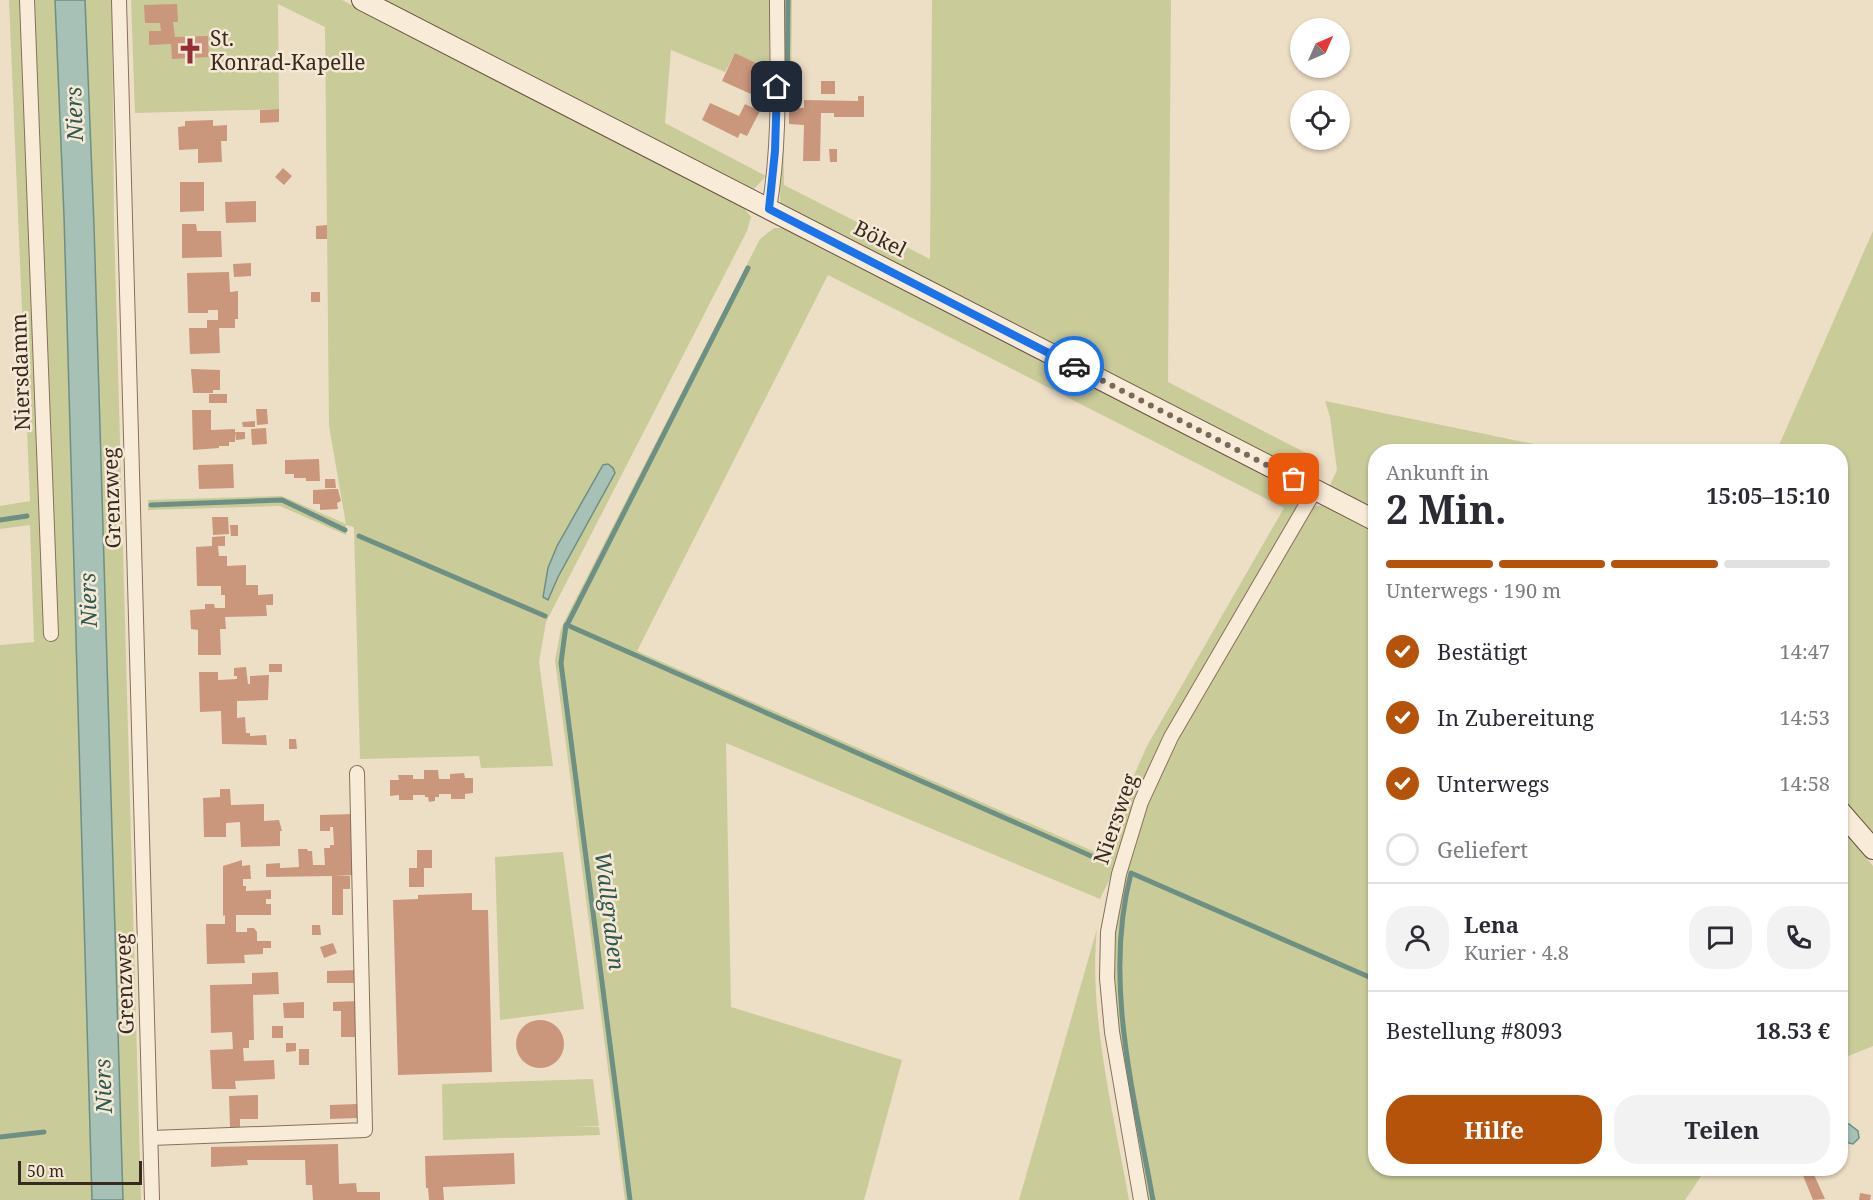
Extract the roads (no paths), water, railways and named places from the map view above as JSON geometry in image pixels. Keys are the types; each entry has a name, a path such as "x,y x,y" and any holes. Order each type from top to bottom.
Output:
{"main road":[{"name":"Bökel","path":"362,0 1368,517"},
{"path":"1848,820 1873,849"}],"street":[{"name":"Niersdamm","path":"27,0 51,634"},
{"name":"Grenzweg","path":"119,0 153,1200"},
{"path":"769,209 776,130 777,0"},
{"name":"Niersweg","path":"1141,1200 1112,1032 1107,986 1108,932 1117,881 1137,813 1171,737 1315,490"},
{"path":"151,1138 366,1130 357,773"}],"water":[{"name":"Niers","path":"55,0 85,0 94,226 123,1200 92,1200 64,216"},
{"path":"608,464 615,473 558,577 548,600 543,597 548,568 557,546 603,465"},
{"path":"1848,1124 1858,1131 1859,1138 1853,1144 1848,1143"}],"waterway":[{"path":"787,106 788,0"},
{"path":"748,268 567,625 1107,863"},
{"name":"Wallgraben","path":"151,505 282,500 345,530"},
{"path":"0,520 27,516"},
{"name":"Wallgraben","path":"359,536 545,616"},
{"name":"Wallgraben","path":"566,625 561,663 630,1200"},
{"path":"1153,1200 1130,1078 1121,996 1120,954 1123,913 1131,873 1368,977"},
{"path":"0,1137 44,1132"}],"place":[{"name":"St. Konrad-Kapelle","path":"190,51"}]}
